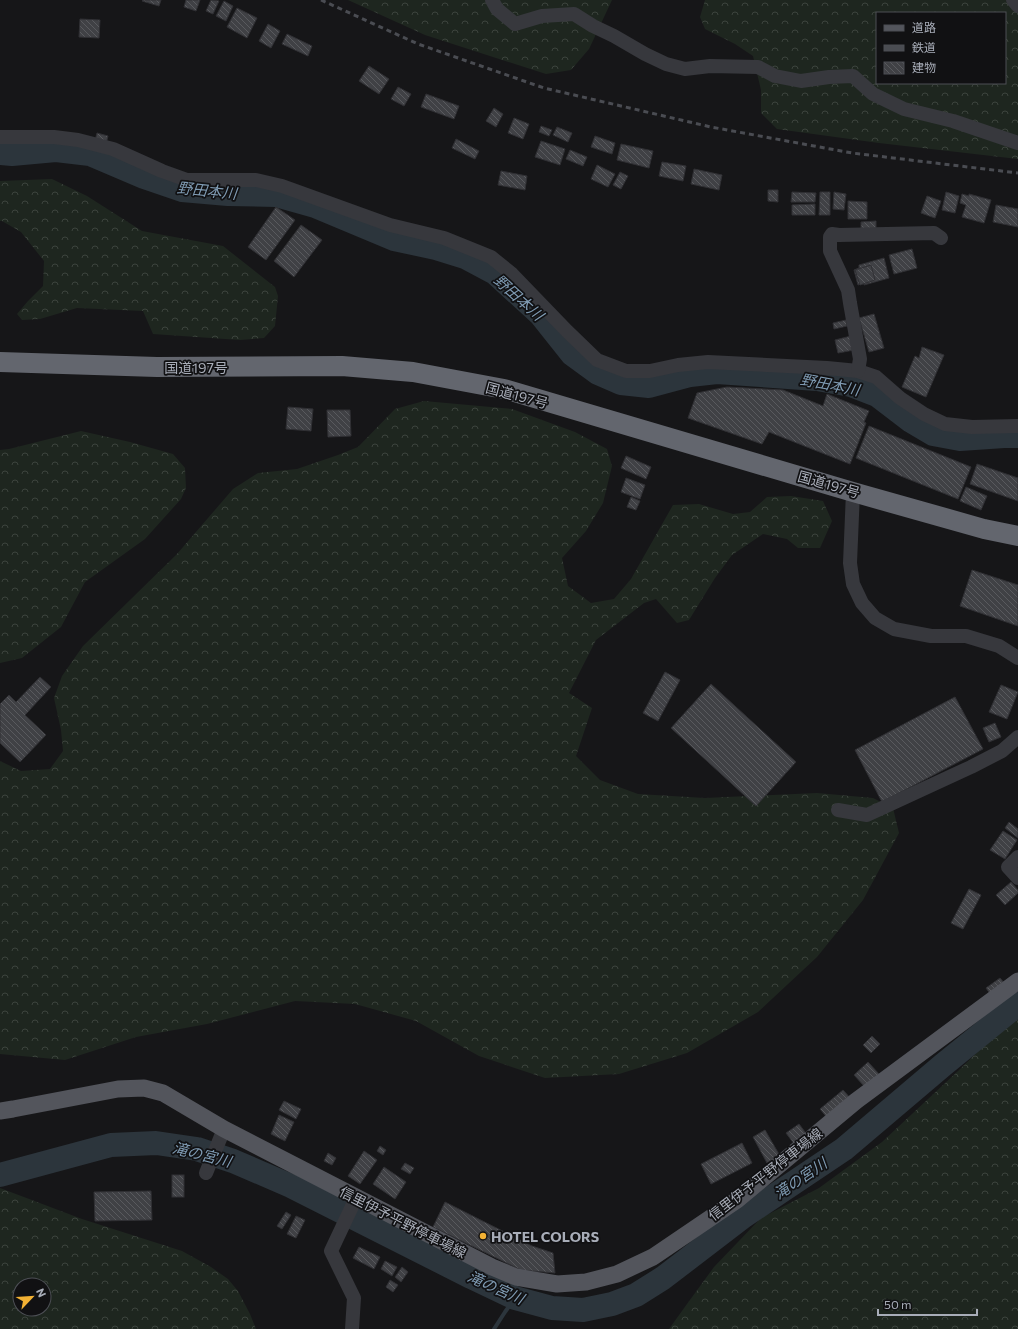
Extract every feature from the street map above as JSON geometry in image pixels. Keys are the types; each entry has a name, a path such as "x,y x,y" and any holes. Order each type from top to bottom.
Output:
{"highway":[{"name":"国道197号","path":"0,362 157,367 342,366 413,372 504,389 853,492 984,529 1018,536"}],"main road":[{"name":"信里伊予平野停車場線","path":"0,1111 118,1089 144,1088 163,1093 222,1134 354,1201 492,1267 516,1277 557,1284 586,1282 617,1274 653,1257 737,1200 856,1101 1018,981"}],"street":[{"path":"492,0 496,9 515,24 542,16 574,14 645,54 666,64 684,69 710,66 758,67 775,76 801,81 829,77 854,76 873,94 904,110 953,121 1018,143"},
{"path":"1014,0 1018,6"},
{"path":"0,137 54,137 78,140 113,149 162,171 187,180 256,180 282,186 390,225 444,238 491,257 512,274 566,331 597,360 626,371 650,371 678,364 708,362 858,371 876,377 900,398 924,414 945,424 972,427 1018,426"},
{"path":"858,371 860,359 848,290 830,251 830,237 832,234 934,233 941,238"},
{"path":"853,492 850,563 853,584 862,603 875,618 894,629 931,636 966,636 1000,646 1018,658"},
{"path":"838,810 867,815 971,768 1002,751 1018,737"},
{"path":"1018,857 1008,867 1018,878"},
{"path":"206,1173 222,1134"},
{"path":"352,1329 354,1298 331,1251 354,1201"}],"green space":[{"path":"348,0 612,0 589,49 571,70 546,74 425,35"},
{"path":"705,0 1018,0 1018,159 879,143 777,129 761,113 761,90 753,56 735,44 705,29 700,17"},
{"path":"52,179 87,196 142,231 223,246 275,287 278,296 275,326 264,338 240,340 153,334 143,311 77,308 40,319 22,320 17,314 43,286 44,261 21,232 0,221 0,181"},
{"path":"424,401 512,409 575,432 607,449 612,466 603,503 586,531 562,558 568,586 591,603 614,599 631,579 673,505 699,504 733,514 750,512 767,497 791,496 823,501 832,521 820,548 798,548 787,539 763,534 732,555 715,578 689,620 677,623 656,599 644,603 596,640 569,693 592,708 576,756 600,780 638,794 705,798 817,793 873,798 893,808 899,833 863,900 817,957 758,1012 687,1053 619,1074 545,1078 479,1056 416,1021 355,1004 295,1001 207,1024 136,1037 65,1060 0,1054 0,761 21,771 50,769 63,751 61,730 54,698 62,676 83,646 177,554 233,489 258,473 297,469 358,447 395,409"},
{"path":"81,431 130,442 173,454 185,468 186,488 181,499 145,539 85,582 61,627 22,658 0,663 0,450"},
{"path":"1018,1019 1018,1329 669,1329 714,1267 761,1218 819,1188 882,1142 1002,1028"},
{"path":"0,1188 82,1219 182,1251 211,1267 228,1279 238,1291 256,1329 0,1329"}],"building":[{"path":"161,0 159,6 142,1"},
{"path":"186,0 200,0 196,11 184,7"},
{"path":"211,0 219,1 213,14 206,11"},
{"path":"224,1 233,6 226,21 216,16"},
{"path":"237,8 257,18 247,38 227,27"},
{"path":"80,19 100,20 99,38 79,37"},
{"path":"268,24 280,31 271,48 259,41"},
{"path":"287,34 312,46 308,56 282,44"},
{"path":"369,66 389,79 379,94 359,81"},
{"path":"398,87 411,94 404,106 391,99"},
{"path":"426,94 459,106 454,119 421,107"},
{"path":"494,108 503,114 496,127 486,121"},
{"path":"514,118 529,124 523,139 508,133"},
{"path":"541,126 552,130 549,136 539,132"},
{"path":"557,127 572,133 568,142 553,135"},
{"path":"97,133 108,136 106,144 95,141"},
{"path":"595,136 615,143 612,154 591,147"},
{"path":"456,139 479,151 475,159 452,148"},
{"path":"541,141 565,149 560,165 535,157"},
{"path":"621,144 653,151 649,168 617,160"},
{"path":"570,150 587,157 583,166 566,159"},
{"path":"662,162 686,166 683,181 659,176"},
{"path":"597,165 615,174 608,187 591,179"},
{"path":"694,169 722,175 719,190 691,184"},
{"path":"501,171 527,176 525,190 498,185"},
{"path":"620,172 628,176 621,189 613,185"},
{"path":"768,190 778,190 778,202 768,201"},
{"path":"792,192 816,193 815,202 791,202"},
{"path":"820,192 830,192 830,215 819,215"},
{"path":"834,192 846,194 844,210 833,209"},
{"path":"946,192 959,196 955,213 942,210"},
{"path":"962,194 969,196 969,194 991,200 984,223 962,217 966,205 960,203"},
{"path":"927,196 941,201 935,218 921,213"},
{"path":"848,201 867,202 867,219 848,219"},
{"path":"815,204 815,215 792,215 792,205"},
{"path":"996,205 1018,209 1018,227 993,222"},
{"path":"276,207 295,220 266,260 248,247"},
{"path":"876,221 876,233 861,233 861,222"},
{"path":"301,225 322,240 294,277 274,261"},
{"path":"912,249 917,268 894,274 889,255"},
{"path":"884,258 889,278 864,285 864,283 858,285 854,270 859,268 859,265"},
{"path":"871,265 875,280 860,285 855,270"},
{"path":"874,314 884,348 869,352 859,318"},
{"path":"846,320 847,326 834,329 833,323"},
{"path":"851,336 854,350 838,353 835,340"},
{"path":"922,347 944,355 926,397 902,387 915,356 919,358"},
{"path":"727,387 783,390 823,406 827,394 869,411 864,422 866,423 850,464 769,432 762,444 688,418 697,393"},
{"path":"288,407 313,409 311,431 286,429"},
{"path":"327,410 350,410 351,436 328,437"},
{"path":"869,426 971,467 958,499 856,458"},
{"path":"626,456 651,467 646,479 621,468"},
{"path":"977,464 1018,478 1018,501 970,484"},
{"path":"626,478 645,485 640,499 621,492"},
{"path":"966,487 987,496 981,510 960,501"},
{"path":"631,497 640,501 636,510 627,507"},
{"path":"972,570 1018,585 1018,626 960,606"},
{"path":"665,672 680,680 658,721 643,713"},
{"path":"40,677 51,687 25,715 46,735 20,762 0,743 0,704 9,695 16,702"},
{"path":"711,684 796,762 756,806 671,728"},
{"path":"1001,685 1018,692 1007,719 989,712"},
{"path":"955,697 983,749 882,802 855,750"},
{"path":"995,723 1001,737 989,742 983,728"},
{"path":"1009,822 1018,829 1018,838 1005,828"},
{"path":"1003,831 1017,840 1005,859 990,850"},
{"path":"1011,882 1018,890 1018,893 1005,905 996,895"},
{"path":"969,889 981,895 963,929 951,923"},
{"path":"1000,978 1005,984 991,995 986,988"},
{"path":"872,1036 880,1044 871,1053 863,1045"},
{"path":"868,1062 879,1074 865,1087 854,1075"},
{"path":"843,1090 852,1100 829,1120 820,1109"},
{"path":"284,1101 301,1109 296,1119 279,1110"},
{"path":"279,1115 294,1122 285,1141 271,1134"},
{"path":"799,1124 808,1136 795,1145 786,1133"},
{"path":"765,1130 780,1156 767,1163 753,1137"},
{"path":"742,1143 752,1163 711,1184 701,1164"},
{"path":"380,1146 386,1150 383,1155 377,1151"},
{"path":"364,1151 377,1160 360,1184 348,1176"},
{"path":"328,1153 336,1158 332,1165 324,1161"},
{"path":"405,1163 414,1168 410,1174 401,1169"},
{"path":"384,1167 406,1182 395,1199 373,1184"},
{"path":"172,1175 184,1175 184,1197 172,1197"},
{"path":"151,1191 152,1220 95,1221 94,1192"},
{"name":"HOTEL COLORS","path":"445,1202 532,1246 553,1253 555,1273 521,1270 433,1227"},
{"path":"286,1212 291,1215 282,1229 277,1226"},
{"path":"296,1216 305,1220 296,1238 287,1234"},
{"path":"359,1247 380,1257 374,1269 353,1258"},
{"path":"385,1261 397,1267 392,1276 381,1269"},
{"path":"402,1267 408,1272 401,1282 395,1277"},
{"path":"390,1280 398,1285 393,1292 386,1287"}],"waterway":[{"name":"野田本川","path":"0,153 12,154 56,150 90,154 144,177 182,190 228,194 276,195 315,206 394,239 436,248 465,257 495,273 541,315 572,354 598,373 621,383 649,386 690,375 717,372 817,379 851,385 877,395 911,421 933,434 960,439 1018,436"},
{"name":"滝の宮川","path":"0,1175 111,1145 156,1143 197,1149 233,1161 291,1186 515,1298 552,1308 583,1310 612,1304 636,1295 663,1278 744,1216 844,1149 1018,1004"},
{"path":"494,1329 515,1298"}],"railway":[{"path":"321,0 418,44 544,88 711,127 852,153 1018,173"}],"place":[{"name":"HOTEL COLORS","path":"483,1236"}]}
